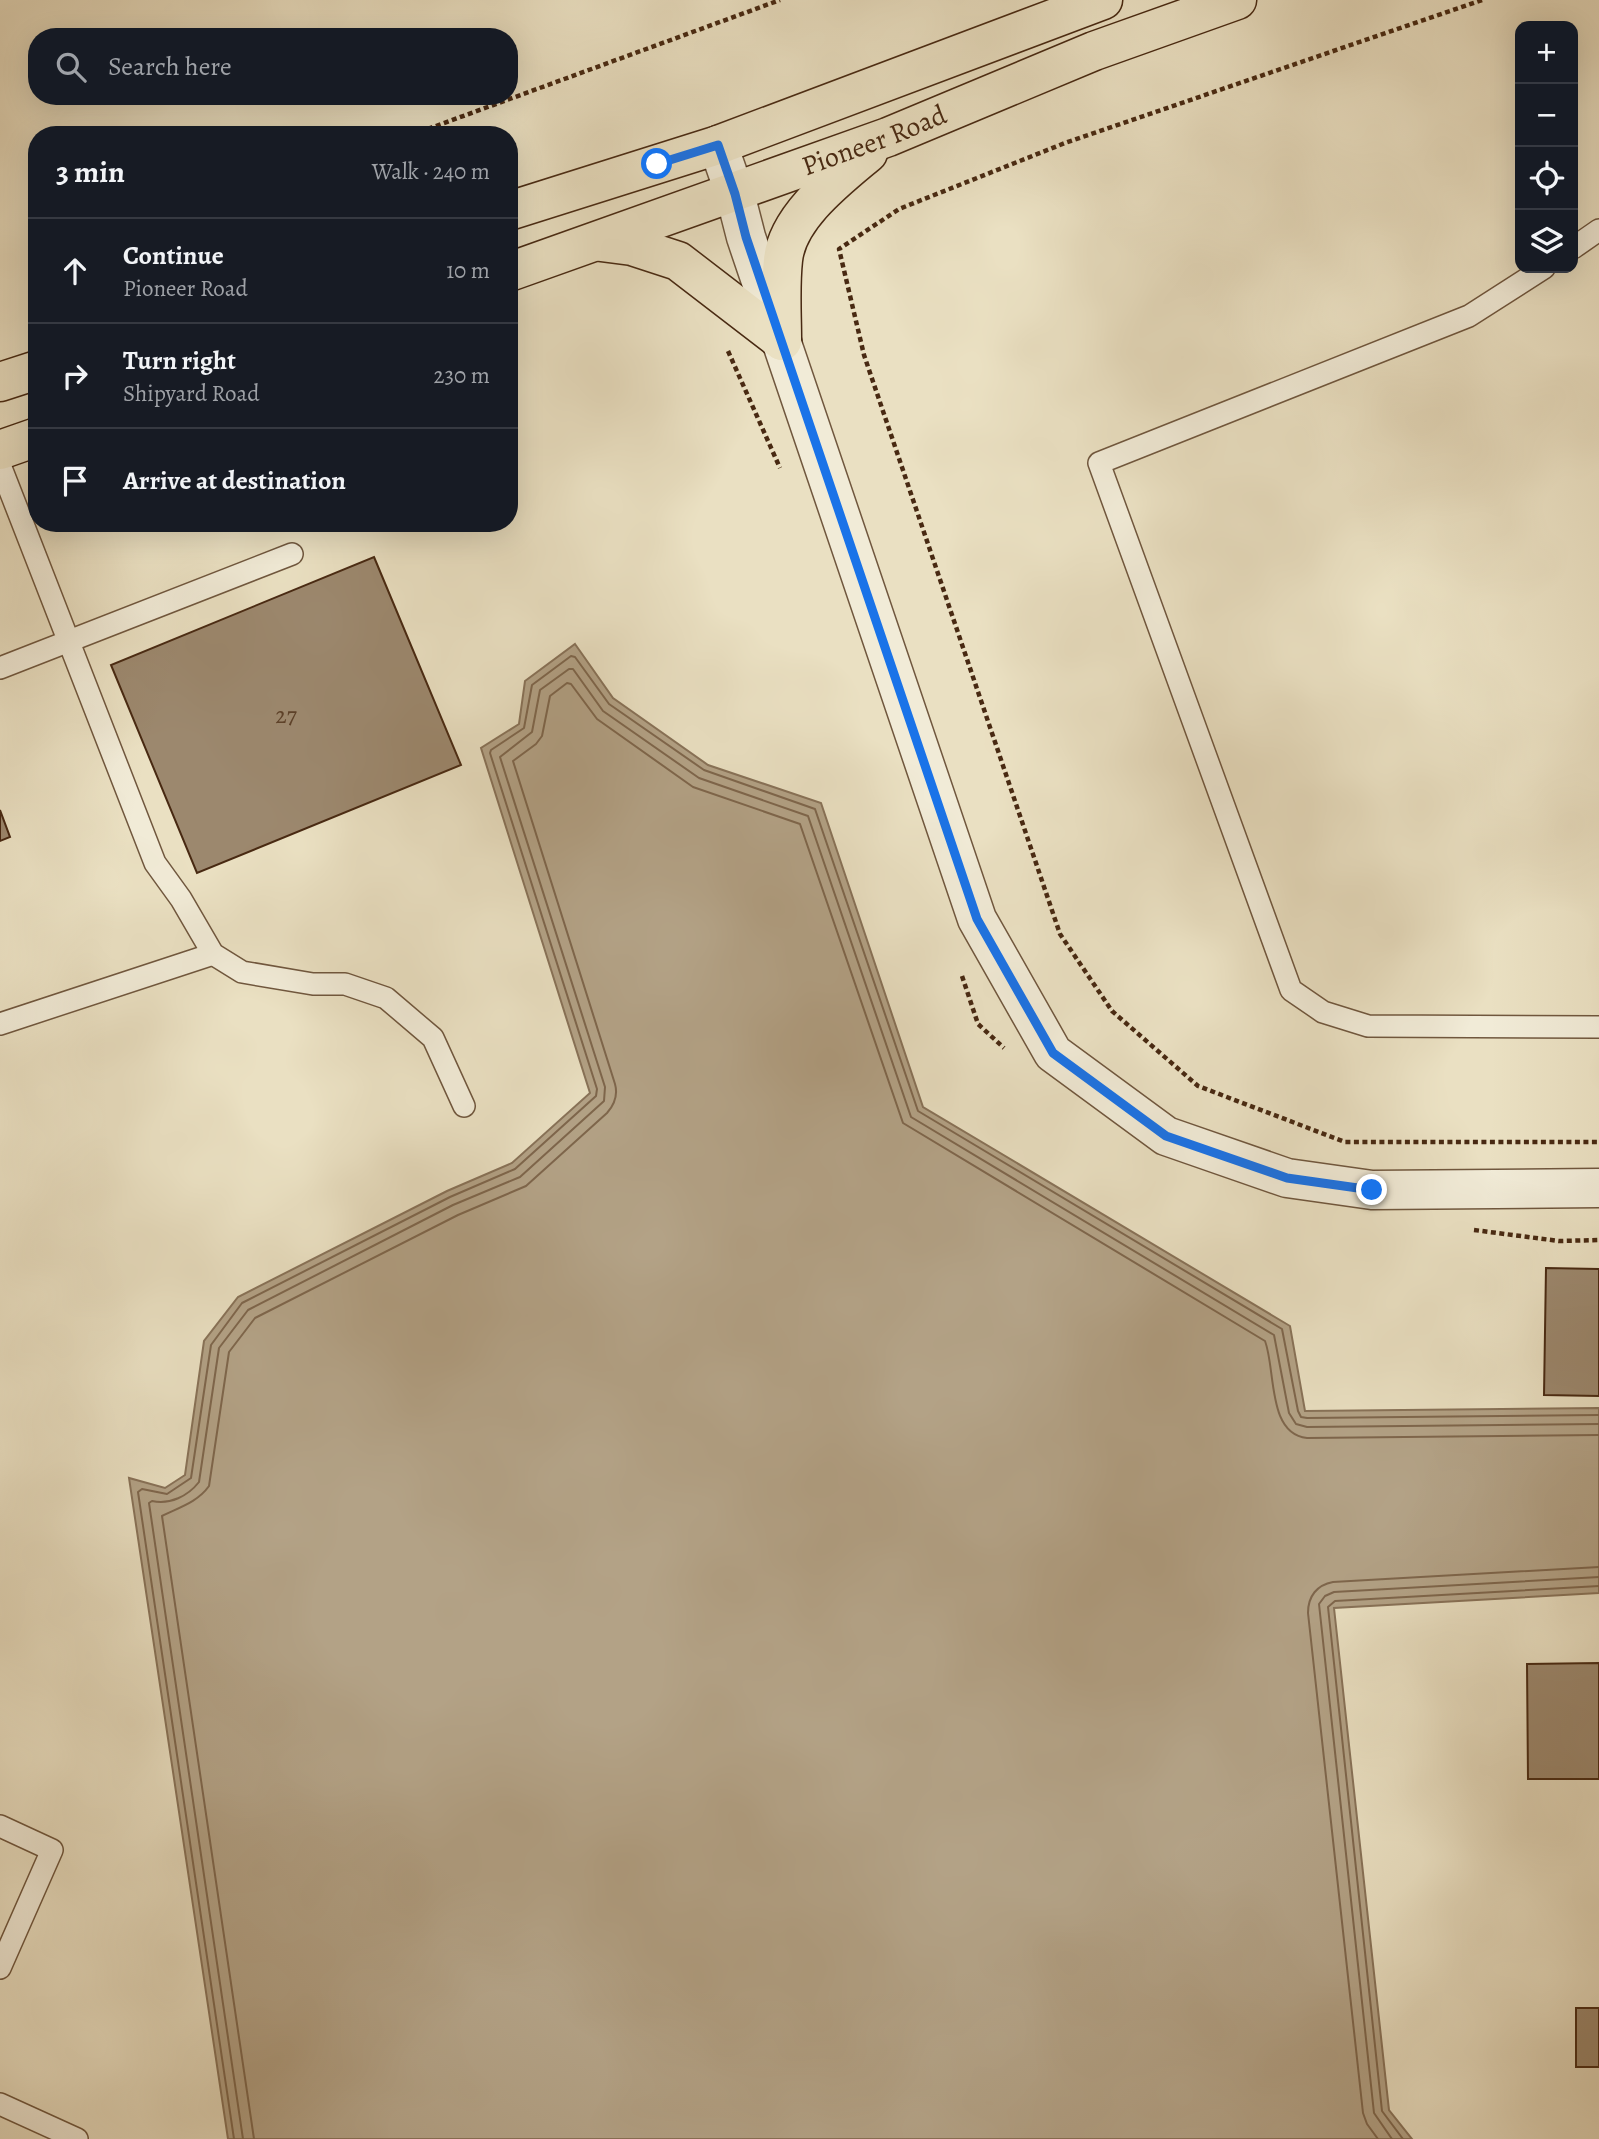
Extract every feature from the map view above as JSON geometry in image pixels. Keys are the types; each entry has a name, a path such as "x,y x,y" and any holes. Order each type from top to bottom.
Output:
{"main road":[{"name":"Pioneer Road","path":"518,208 718,145 1103,0"},
{"name":"Pioneer Road","path":"518,269 735,194 888,137 1094,51 1237,0"},
{"path":"782,341 783,258 793,226 841,176 888,137"},
{"path":"597,242 632,246 678,261 782,341"},
{"path":"0,382 28,373"},
{"path":"0,450 28,440"}],"street":[{"path":"718,145 746,237 977,919 1053,1053 1166,1136 1287,1178 1372,1190 1599,1188"}],"lane":[{"path":"1578,245 1599,230"},
{"path":"1536,273 1469,316 1099,464 1291,990 1322,1012 1368,1026 1599,1027"},
{"path":"0,465 155,863 181,899 213,954 242,972 313,984 345,984 386,998 433,1038 464,1107"},
{"path":"0,668 292,554"},
{"path":"0,1024 213,954"},
{"path":"0,1826 52,1850 0,1968"},
{"path":"0,2104 77,2139"}],"path":[{"path":"518,96 780,0"},
{"path":"436,126 493,105"},
{"path":"723,346 730,354 781,468"},
{"path":"961,972 978,1024 1005,1050"},
{"path":"1466,1229 1559,1241 1599,1240"}],"water":[{"path":"575,644 613,698 708,765 821,803 923,1107 1290,1326 1305,1411 1599,1408 1599,1593 1334,1608 1389,2110 1412,2139 228,2139 129,1478 165,1488 185,1475 204,1341 238,1297 447,1191 512,1163 590,1093 481,748 519,724 525,681"}],"building":[{"path":"374,557 461,765 197,873 111,665"},
{"path":"0,810 10,837 0,841"},
{"path":"1546,1268 1599,1269 1599,1396 1544,1395"},
{"path":"1599,1663 1599,1779 1528,1779 1527,1664"},
{"path":"1576,2008 1599,2008 1599,2067 1576,2067"}],"route":[{"path":"657,164 718,145 746,237 977,919 1053,1053 1166,1136 1287,1178 1372,1190"}]}
